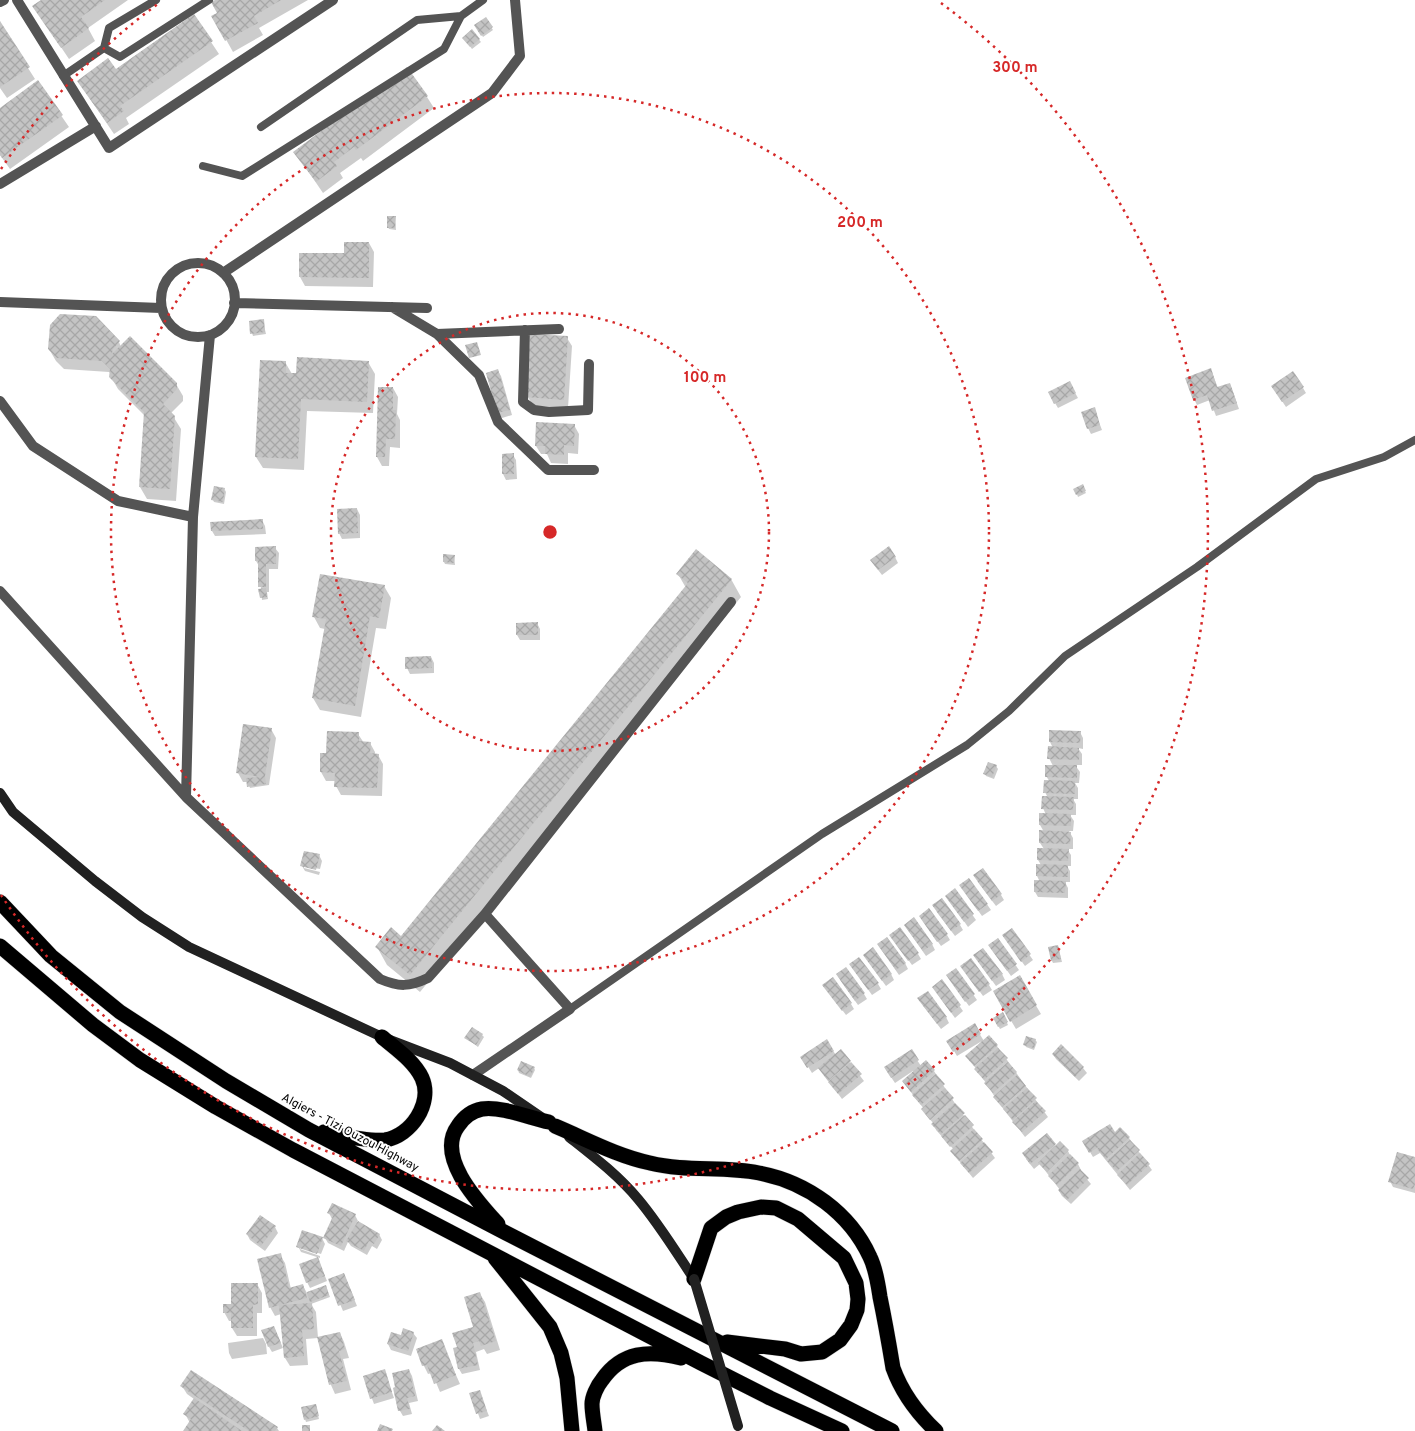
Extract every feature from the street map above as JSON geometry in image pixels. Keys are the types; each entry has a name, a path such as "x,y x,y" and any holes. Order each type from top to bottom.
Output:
{"highway":[{"name":"Algiers - Tizi Ouzou Highway","path":"0,902 51,956 120,1012 226,1081 309,1130 892,1431"},
{"path":"0,946 93,1025 175,1082 292,1150 770,1398 842,1431"},
{"path":"309,1130 385,1140 402,1134 414,1122 422,1108 423,1080 415,1067 382,1037"},
{"path":"506,1233 481,1206 457,1171 452,1149 454,1131 465,1116 482,1110 493,1109 552,1124 617,1153 650,1163 688,1168 726,1169 761,1174 790,1183 820,1198 840,1215 857,1234 871,1258 897,1380 922,1418 936,1431"},
{"path":"694,1279 711,1228 726,1217 738,1212 762,1207 776,1208 798,1219 844,1258 856,1283 857,1310 851,1326 840,1340 822,1352 802,1354 785,1349 718,1341"},
{"path":"491,1253 550,1327 561,1352 567,1378 572,1431"},
{"path":"595,1431 591,1402 598,1384 609,1369 621,1361 639,1354 655,1353 702,1363"}],"main road":[{"path":"0,793 13,812 95,881 142,917 189,947 382,1037 450,1063 474,1075 504,1091 552,1124 607,1167 638,1199 661,1229 694,1279 739,1429"}],"street":[{"path":"0,2 4,0"},
{"path":"17,0 109,148 333,0"},
{"path":"223,273 492,93 520,56 515,0"},
{"path":"0,184 96,126"},
{"path":"202,263 214,266 231,283 234,304 229,319 221,329 210,335 197,337 185,335 174,329 166,319 161,308 161,296 164,285 170,275 179,268 190,264 202,263"},
{"path":"0,302 161,308"},
{"path":"234,304 427,308"},
{"path":"392,308 437,334 479,375 498,422 548,470 594,470"},
{"path":"437,334 559,328"},
{"path":"525,330 523,402 534,410 549,412 588,410 589,364"},
{"path":"186,797 193,517 210,335"},
{"path":"0,401 33,446 118,501 193,517"},
{"path":"0,591 186,797 370,971 380,979 404,986 416,984 428,978 485,914 731,602"},
{"path":"474,1075 570,1009 485,914"}],"lane":[{"path":"63,76 104,48 109,28 156,0"},
{"path":"104,48 120,57 210,0"},
{"path":"203,166 242,176 444,49 461,16 483,0"},
{"path":"261,127 417,20 461,16"},
{"path":"570,1009 822,834 967,745 1009,711 1064,656 1197,567 1316,479 1384,457 1415,440"}],"building":[{"path":"41,0 105,0 81,17 89,28 61,48 32,6"},
{"path":"215,0 281,0 254,16 258,23 225,41 211,16 217,13 211,2"},
{"path":"194,14 213,41 120,106 124,111 107,123 77,81 108,58 116,69"},
{"path":"486,17 493,27 481,36 474,25"},
{"path":"0,21 30,67 0,87"},
{"path":"472,29 480,39 470,47 462,38"},
{"path":"407,67 428,96 356,150 354,147 334,162 337,166 316,182 293,152"},
{"path":"38,80 63,115 2,158 0,155 0,108"},
{"path":"387,216 396,216 395,228 387,228"},
{"path":"344,242 369,242 369,278 299,277 299,253 344,253"},
{"path":"60,314 96,316 120,341 113,349 112,354 130,336 177,383 177,389 163,404 175,416 170,489 139,487 144,412 109,377 110,369 102,361 57,358 48,349 50,325"},
{"path":"264,319 265,332 250,334 249,321"},
{"path":"530,334 568,336 564,400 526,397"},
{"path":"477,342 481,355 469,358 465,345"},
{"path":"297,357 369,361 367,402 301,399 298,459 255,457 260,360 286,361 286,373 296,373"},
{"path":"1211,368 1217,387 1230,383 1237,403 1212,411 1207,395 1193,400 1185,378"},
{"path":"498,369 510,410 497,413 486,373"},
{"path":"1293,371 1304,387 1282,402 1271,386"},
{"path":"1070,381 1076,393 1054,404 1048,392"},
{"path":"378,387 393,387 393,410 396,410 395,439 386,439 385,457 376,457"},
{"path":"1095,407 1100,425 1087,429 1081,412"},
{"path":"536,422 575,424 574,446 564,445 564,455 545,454 545,446 535,446"},
{"path":"514,453 514,474 502,474 502,454"},
{"path":"1083,484 1086,491 1076,495 1073,489"},
{"path":"214,486 225,488 223,502 211,500"},
{"path":"357,508 358,533 338,534 337,509"},
{"path":"263,519 263,529 211,531 210,522"},
{"path":"276,546 276,564 266,564 266,587 258,587 258,561 255,561 255,547"},
{"path":"889,546 896,557 878,570 870,560"},
{"path":"696,549 732,579 410,975 375,947 391,927 401,936 688,583 676,574"},
{"path":"443,554 455,555 454,563 443,562"},
{"path":"320,574 385,585 379,618 370,616 355,706 312,698 326,619 312,617"},
{"path":"266,588 267,597 260,598 258,589"},
{"path":"538,622 538,635 516,635 516,623"},
{"path":"431,656 432,668 405,669 405,657"},
{"path":"243,724 272,728 265,776 266,784 247,787 246,778 260,777 236,773"},
{"path":"1049,730 1081,731 1080,743 1049,742"},
{"path":"327,731 359,732 359,741 371,742 370,753 379,754 377,788 334,787 335,773 320,772 320,753 326,753"},
{"path":"1048,746 1079,748 1079,760 1047,759"},
{"path":"988,762 997,765 992,777 983,774"},
{"path":"1045,765 1077,765 1077,778 1045,777"},
{"path":"1044,780 1075,781 1075,794 1043,793"},
{"path":"1042,796 1074,797 1073,810 1041,809"},
{"path":"1039,813 1071,814 1071,826 1039,825"},
{"path":"1039,830 1071,832 1070,844 1039,843"},
{"path":"1037,848 1069,849 1068,861 1037,860"},
{"path":"304,851 320,854 316,870 300,866"},
{"path":"1036,864 1068,865 1068,877 1036,876"},
{"path":"983,868 1002,894 992,901 973,875"},
{"path":"969,878 988,904 978,911 959,885"},
{"path":"1034,880 1066,881 1065,893 1034,892"},
{"path":"955,888 974,914 964,922 945,896"},
{"path":"942,898 961,924 951,931 932,905"},
{"path":"929,908 948,934 937,942 919,916"},
{"path":"914,917 933,944 923,951 904,925"},
{"path":"900,927 919,953 908,961 889,935"},
{"path":"1012,928 1031,954 1021,962 1002,935"},
{"path":"887,937 906,963 896,970 877,944"},
{"path":"998,938 1017,964 1007,971 988,945"},
{"path":"1058,945 1061,959 1051,961 1048,947"},
{"path":"873,947 892,974 882,981 863,955"},
{"path":"983,948 1003,974 992,981 973,955"},
{"path":"859,957 879,983 868,990 849,964"},
{"path":"971,958 990,984 979,992 960,966"},
{"path":"846,967 865,993 855,1001 836,974"},
{"path":"956,968 975,994 965,1002 946,975"},
{"path":"1020,975 1037,1005 1010,1022 993,991"},
{"path":"833,977 852,1003 842,1011 822,985"},
{"path":"942,979 961,1005 951,1013 932,987"},
{"path":"928,991 947,1017 937,1024 917,998"},
{"path":"1003,1012 1008,1022 998,1027 993,1018"},
{"path":"975,1023 981,1034 953,1052 946,1041"},
{"path":"472,1027 483,1034 476,1045 464,1038"},
{"path":"989,1035 998,1045 974,1066 965,1056"},
{"path":"1026,1036 1036,1039 1034,1048 1023,1045"},
{"path":"827,1039 834,1051 807,1068 800,1057"},
{"path":"1061,1044 1084,1067 1075,1077 1052,1054"},
{"path":"998,1048 1008,1058 984,1080 974,1069"},
{"path":"841,1049 851,1061 828,1081 818,1068"},
{"path":"912,1049 919,1060 891,1078 884,1067"},
{"path":"926,1060 935,1070 911,1092 902,1081"},
{"path":"521,1061 535,1067 530,1077 517,1070"},
{"path":"851,1062 862,1074 838,1094 828,1082"},
{"path":"1008,1062 1017,1072 993,1093 984,1083"},
{"path":"936,1074 945,1084 921,1105 912,1095"},
{"path":"1017,1075 1026,1086 1002,1107 993,1097"},
{"path":"945,1088 954,1098 930,1120 921,1109"},
{"path":"1027,1088 1037,1098 1013,1120 1003,1109"},
{"path":"1036,1101 1046,1111 1022,1132 1012,1122"},
{"path":"955,1103 965,1113 941,1134 931,1124"},
{"path":"965,1115 974,1125 950,1147 941,1136"},
{"path":"1110,1124 1115,1132 1120,1127 1130,1137 1106,1159 1097,1149 1100,1146 1089,1153 1082,1141"},
{"path":"974,1129 983,1139 959,1161 950,1151"},
{"path":"1047,1133 1056,1144 1030,1164 1022,1153"},
{"path":"1130,1140 1140,1150 1117,1171 1107,1161"},
{"path":"1060,1141 1069,1150 1047,1172 1038,1163"},
{"path":"984,1142 993,1152 969,1173 960,1163"},
{"path":"1397,1152 1415,1157 1415,1184 1413,1189 1388,1182"},
{"path":"1140,1153 1150,1164 1127,1185 1117,1175"},
{"path":"1070,1154 1079,1163 1057,1185 1048,1176"},
{"path":"1080,1169 1089,1178 1067,1200 1058,1190"},
{"path":"332,1203 356,1214 341,1246 323,1238 333,1216 327,1213"},
{"path":"260,1215 276,1226 261,1246 246,1234"},
{"path":"358,1221 380,1234 374,1244 369,1241 364,1251 346,1241"},
{"path":"302,1230 323,1237 317,1254 296,1247"},
{"path":"281,1253 289,1288 303,1284 307,1298 269,1308 257,1259"},
{"path":"318,1257 325,1276 306,1283 299,1264"},
{"path":"344,1273 355,1300 338,1306 328,1279"},
{"path":"231,1283 258,1283 258,1304 253,1305 253,1328 231,1328 231,1313 223,1313 223,1304 231,1304"},
{"path":"326,1285 329,1295 310,1302 307,1292"},
{"path":"480,1292 496,1341 481,1346 479,1341 473,1343 478,1365 458,1369 453,1348 457,1347 452,1333 473,1327 464,1297"},
{"path":"312,1303 314,1329 302,1330 304,1356 284,1358 279,1305"},
{"path":"274,1326 281,1343 268,1347 261,1330"},
{"path":"403,1328 414,1332 408,1351 387,1344 391,1332 401,1335"},
{"path":"340,1332 345,1349 339,1351 347,1381 329,1385 317,1337"},
{"path":"442,1339 456,1375 434,1384 427,1365 422,1366 416,1349"},
{"path":"385,1369 392,1392 370,1399 363,1376"},
{"path":"409,1369 415,1396 407,1398 410,1409 398,1411 392,1373"},
{"path":"191,1370 278,1427 275,1431 249,1431 180,1386"},
{"path":"480,1390 487,1411 476,1414 469,1393"},
{"path":"194,1398 242,1431 183,1431 191,1419 183,1414"},
{"path":"316,1404 319,1416 304,1420 301,1407"},
{"path":"380,1424 393,1429 392,1431 377,1431"},
{"path":"302,1425 310,1425 310,1431 302,1431"},
{"path":"437,1425 445,1431 432,1431"}]}
